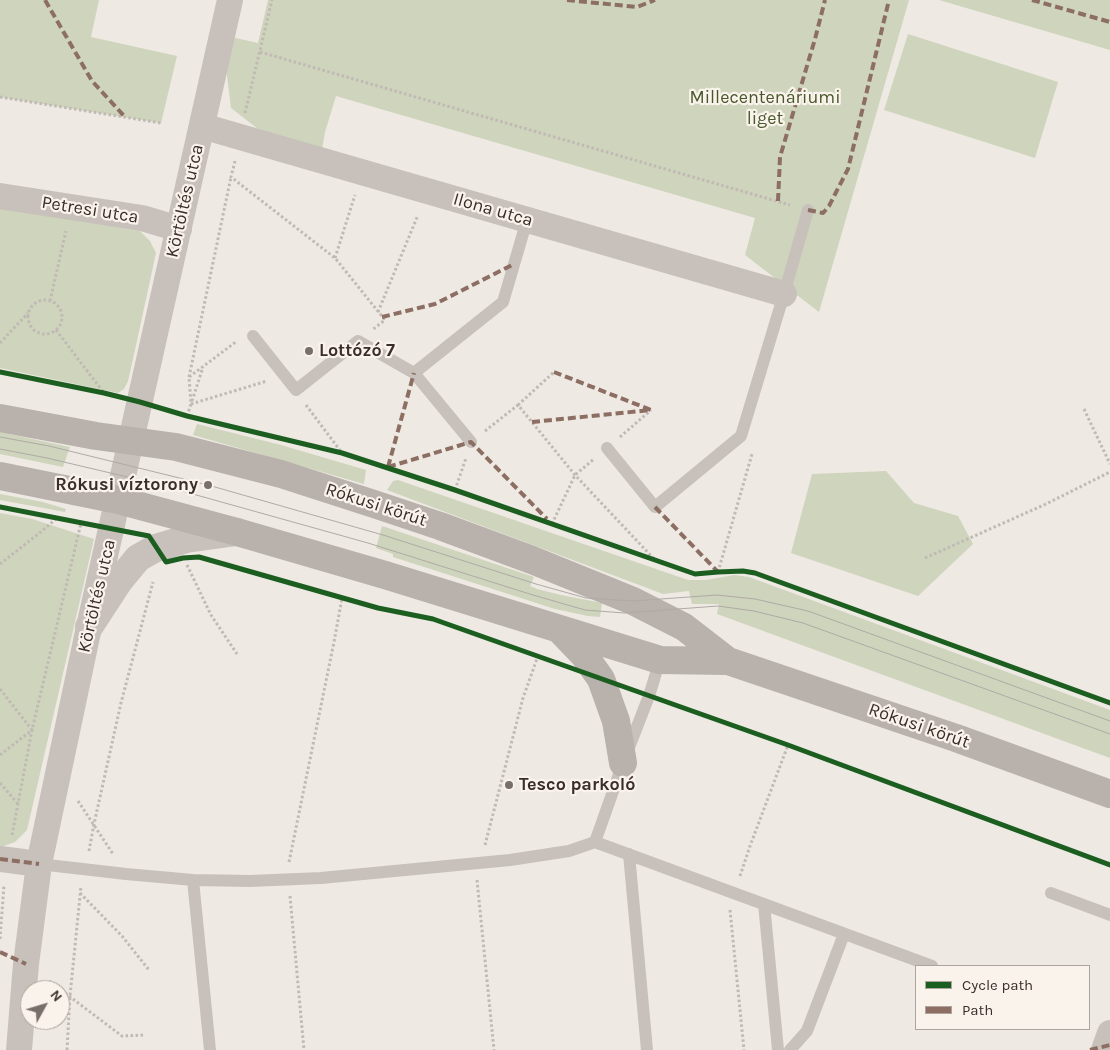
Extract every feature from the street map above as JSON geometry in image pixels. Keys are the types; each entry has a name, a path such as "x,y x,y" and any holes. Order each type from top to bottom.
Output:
{"main road":[{"name":"Rókusi körút","path":"0,418 96,436 176,447 281,474 440,526 532,560 642,605 684,627 728,661"},
{"name":"Rókusi körút","path":"0,476 118,500 237,532 385,575 660,660 728,661 956,738 1110,794"},
{"path":"642,605 654,632 660,660"},
{"path":"559,629 584,655 601,678 616,722 622,763"}],"street":[{"name":"Körtöltés utca","path":"19,1050 26,964 39,864 230,0"},
{"name":"Ilona utca","path":"202,126 784,294"},
{"name":"Petresi utca","path":"0,196 142,218 179,229"},
{"path":"90,627 119,581 138,558 161,555 186,539 237,532"},
{"path":"3,859 39,864"},
{"path":"1104,1050 1110,1033"}],"lane":[{"path":"606,448 654,507 741,436 808,210"},
{"path":"414,373 502,302 527,220"},
{"path":"253,336 296,390 358,341 414,373 471,442"},
{"path":"595,842 660,660"},
{"path":"39,864 193,880 250,881 321,878 519,858 569,851 595,842 929,965"},
{"path":"629,854 647,1050"},
{"path":"193,880 210,1050"},
{"path":"1051,892 1110,914"},
{"path":"764,904 778,1050"},
{"path":"790,1050 807,1031 844,934"}],"path":[{"path":"191,404 189,377 231,177 272,0"},
{"path":"260,52 808,210"},
{"path":"0,97 161,123"},
{"path":"335,258 362,173"},
{"path":"231,177 335,258 385,320 358,341"},
{"path":"378,312 428,191"},
{"path":"50,301 72,207"},
{"path":"0,343 28,313 34,303 39,300 45,299 55,302 61,311 62,321 56,330 52,332 47,334 36,332 29,324 28,313"},
{"path":"56,330 104,393"},
{"path":"189,377 244,335 253,336"},
{"path":"187,416 203,367"},
{"path":"454,490 471,442 518,405 554,372"},
{"path":"191,404 284,375"},
{"path":"296,390 342,453"},
{"path":"94,391 140,402"},
{"path":"518,405 575,475 655,560"},
{"path":"1084,409 1110,464"},
{"path":"552,524 575,475 651,410"},
{"path":"178,413 197,418"},
{"path":"718,572 752,454 741,436"},
{"path":"333,450 352,456"},
{"path":"925,558 1046,504 1110,472"},
{"path":"446,487 463,493"},
{"path":"0,564 57,518"},
{"path":"543,521 561,527"},
{"path":"0,939 3,859 18,805 32,730 81,523"},
{"path":"145,1034 122,1036 70,996 80,892 94,824 121,702 161,555 183,558 211,615 237,654"},
{"path":"645,556 663,563"},
{"path":"710,572 726,571"},
{"path":"332,596 351,601"},
{"path":"304,1050 290,900 289,859 342,598"},
{"path":"530,653 547,659"},
{"path":"0,689 32,730"},
{"path":"0,755 32,730"},
{"path":"778,741 797,748"},
{"path":"58,774 94,824 126,874"},
{"path":"0,783 18,805"},
{"path":"80,892 122,936 149,970"},
{"path":"26,964 48,980"},
{"path":"66,1050 67,1030"}],"green space":[{"path":"0,0 99,0 91,37 177,56 161,123 0,97"},
{"name":"Millecentenáriumi liget","path":"268,0 909,0 819,312 745,255 755,218 336,96 325,132 322,150 262,132 231,108 222,35 258,43"},
{"path":"939,0 1110,0 1110,50"},
{"path":"908,34 1058,82 1035,158 884,110"},
{"path":"0,206 139,230 150,241 156,253 128,381 124,389 118,393 0,368"},
{"path":"197,424 281,445 366,470 364,484 193,435"},
{"path":"0,432 70,447 63,467 0,454"},
{"path":"886,471 914,503 958,516 973,544 918,596 791,553 812,474"},
{"path":"398,480 688,580 706,580 734,575 749,577 1110,710 1110,758 717,614 719,604 692,604 689,591 663,594 387,490 393,481"},
{"path":"0,494 43,502 66,509 65,512 0,500"},
{"path":"0,513 32,519 94,539 27,830 15,842 1,847 0,847"},
{"path":"382,526 534,577 530,586 537,589 602,603 600,617 555,609 393,557 393,554 376,548"}],"tram line":[{"path":"0,437 49,446 208,485 383,535 586,598 633,601 717,595 755,599 808,611 1110,721"},
{"path":"0,449 157,484 368,543 585,610 624,613 718,606 754,611 803,623 1110,734"}],"marked path":[{"path":"45,0 92,81 125,117"},
{"path":"567,0 637,7 655,0"},
{"path":"778,201 780,157 825,0"},
{"path":"808,210 823,213 829,206 848,169 889,0"},
{"path":"1032,0 1110,22"},
{"path":"382,317 435,304 514,264"},
{"path":"532,422 651,410 554,372"},
{"path":"388,467 414,373"},
{"path":"388,467 471,442 547,519"},
{"path":"655,507 718,572"},
{"path":"0,859 39,864"},
{"path":"0,952 26,964"},
{"path":"1090,1050 1110,1045"}],"cycle path":[{"path":"0,372 104,393 187,416 342,453 455,490 695,574 743,571 755,573 1110,703"},
{"path":"0,507 149,536 166,562 199,557 378,608 433,619 788,745 1110,865"}],"place":[{"name":"Lottózó 7","path":"309,351"},
{"name":"Rókusi víztorony","path":"208,485"},
{"name":"Tesco parkoló","path":"509,785"}]}
